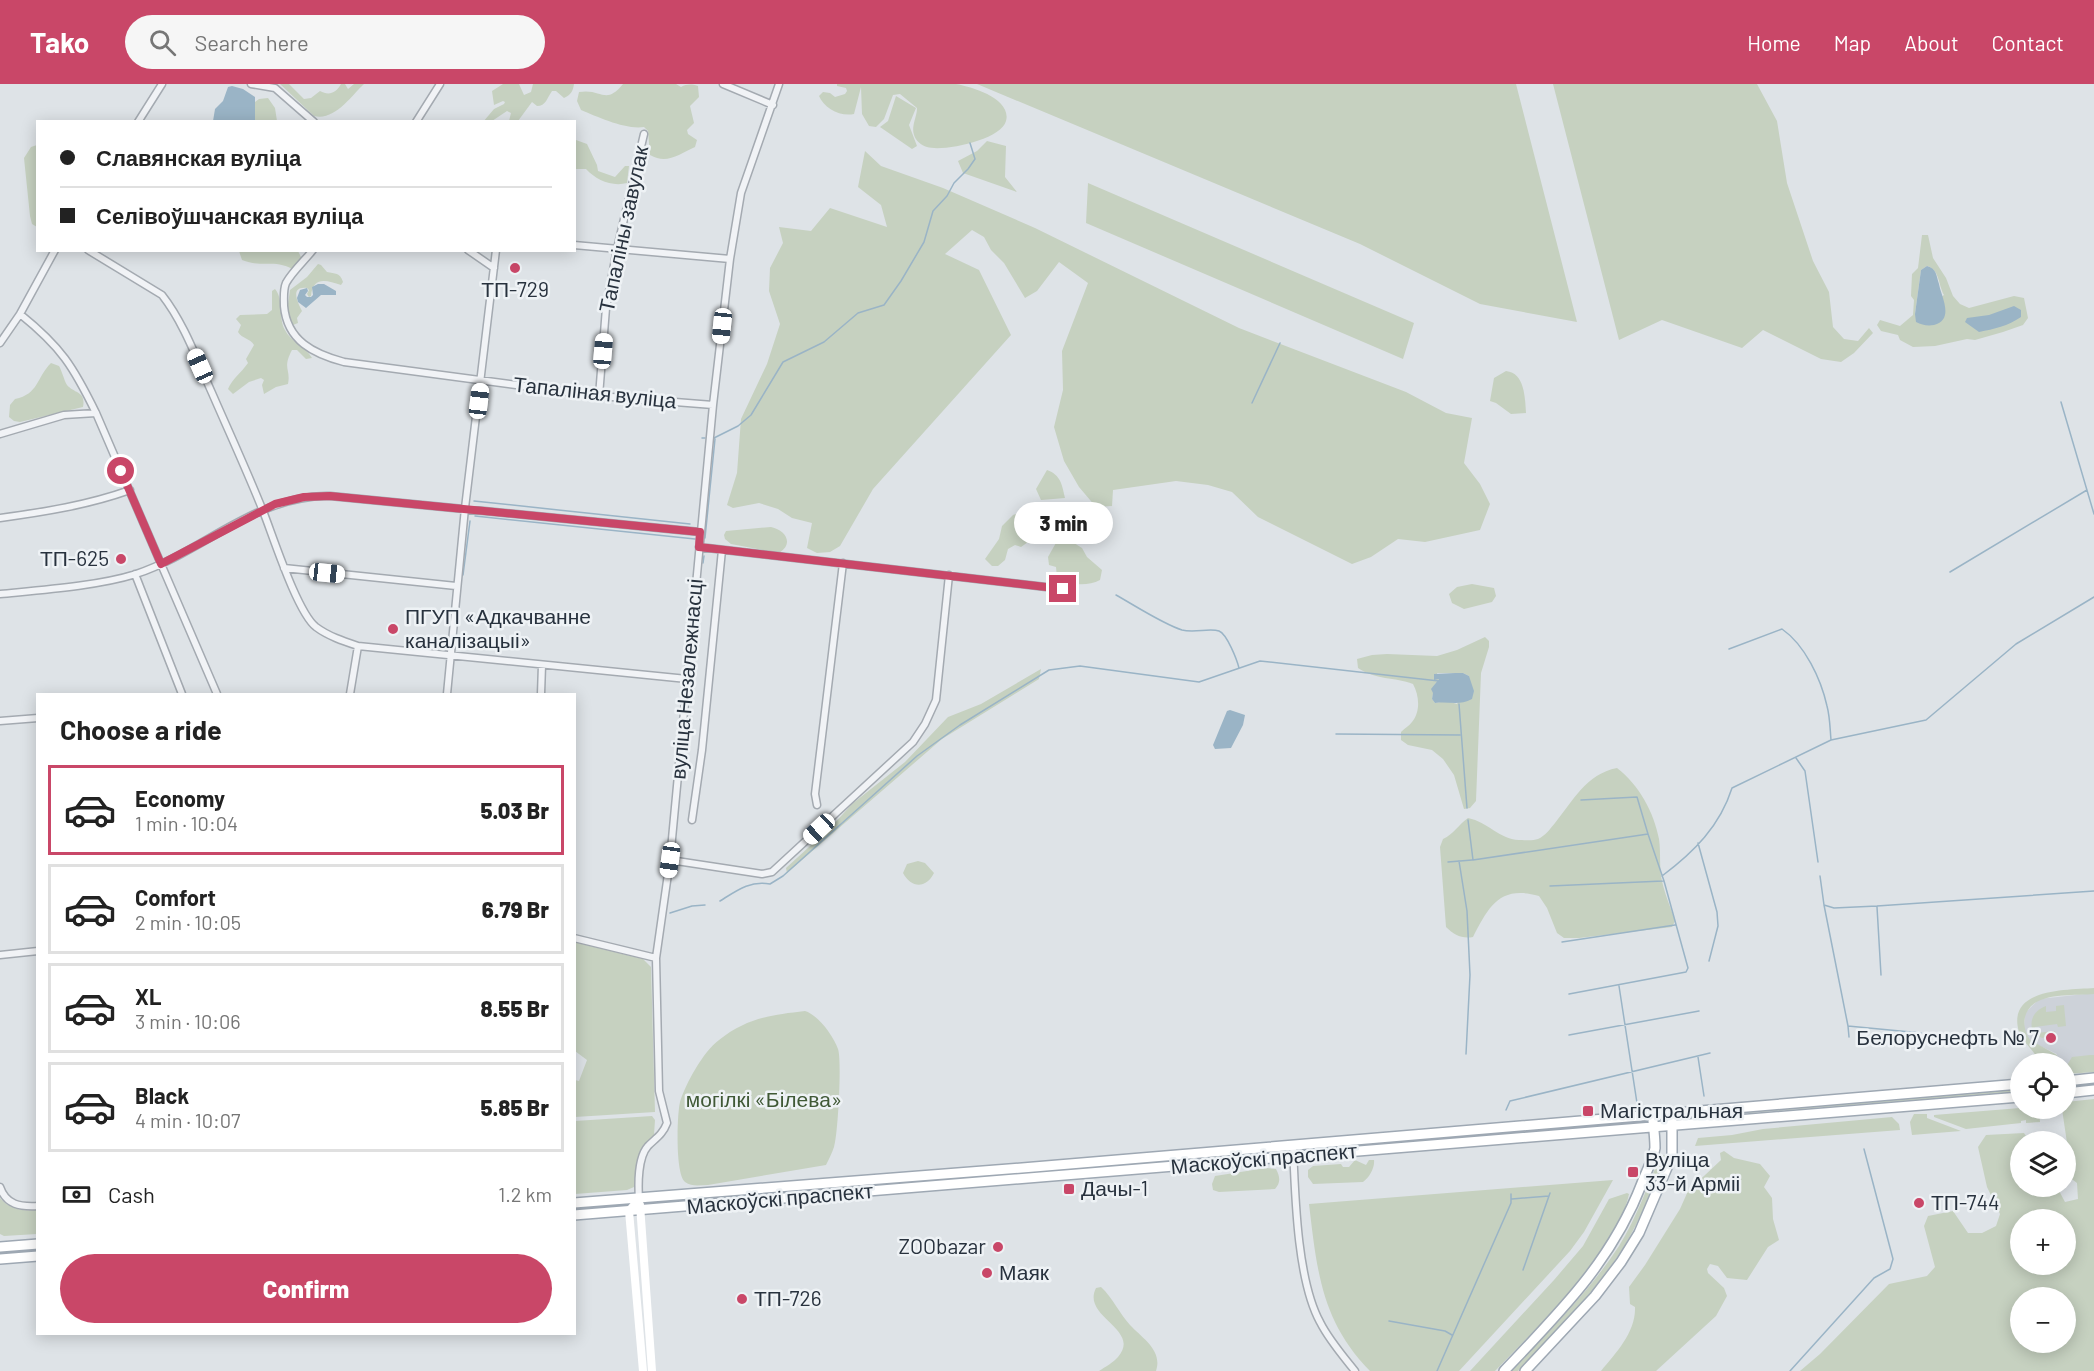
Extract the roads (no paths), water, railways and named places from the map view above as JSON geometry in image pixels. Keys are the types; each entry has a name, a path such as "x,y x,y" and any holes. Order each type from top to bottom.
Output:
{"main road":[{"path":"2076,1080 2094,1078"},
{"name":"Маскоўскі праспект","path":"576,1203 2010,1085"},
{"path":"2076,1092 2094,1090"},
{"name":"Маскоўскі праспект","path":"576,1215 2010,1097"},
{"path":"1525,1371 1595,1296 1621,1262 1639,1233 1672,1156 1672,1114"},
{"path":"1503,1371 1579,1290 1618,1234 1639,1191 1655,1150 1653,1115"},
{"path":"888,1179 893,1184 890,1190"},
{"path":"0,1246 36,1244"},
{"path":"0,1259 36,1256"}],"street":[{"path":"139,120 162,84"},
{"path":"251,84 275,88 312,120"},
{"path":"417,120 440,84"},
{"path":"723,84 772,105"},
{"name":"вуліца Незалежнасці","path":"639,1199 643,1153 658,1138 667,1123 659,1091 656,958 670,860 700,532 730,259 741,194 779,84"},
{"name":"Тапаліны завулак","path":"599,396 606,308 617,249 644,134"},
{"path":"576,245 730,259"},
{"path":"0,343 20,314 54,252"},
{"path":"91,252 162,295 168,302 192,348 262,510 284,568 315,626 340,640 358,646 687,679"},
{"name":"Тапаліная вуліца","path":"311,252 286,283 285,311 290,327 298,340 321,356 344,362 599,396 713,405"},
{"path":"471,252 494,268"},
{"path":"447,693 456,586 496,252"},
{"path":"20,314 46,335 76,372 130,490 217,693"},
{"path":"0,434 64,415 96,413"},
{"path":"0,518 102,500 130,490"},
{"path":"0,594 85,584 135,574 161,564 262,510 284,501 318,495 700,532"},
{"path":"699,547 1063,589"},
{"name":"вуліца Незалежнасці","path":"692,820 702,750 722,549"},
{"path":"817,805 815,794 843,563"},
{"path":"284,568 456,586"},
{"path":"135,574 179,693"},
{"path":"670,860 762,874 772,873 913,742 936,700 949,575"},
{"path":"350,693 358,646"},
{"path":"541,693 543,665"},
{"path":"0,721 36,718"},
{"path":"576,938 656,958"},
{"path":"0,955 36,951"},
{"path":"1293,1145 1298,1224 1310,1297 1320,1322 1355,1371"},
{"path":"0,1187 6,1199 12,1203 36,1206"},
{"path":"639,1199 644,1325 643,1371"},
{"path":"639,1199 629,1211 652,1371"}],"water":[{"path":"228,87 243,89 255,97 255,120 213,120 215,109 223,101"},
{"path":"1927,266 1936,273 1945,307 1944,318 1934,325 1916,322 1915,314 1921,270"},
{"path":"324,284 336,291 336,295 321,295 306,308 298,302 300,290 307,288 305,295 311,297 312,287"},
{"path":"2014,306 2021,310 2021,317 2001,327 1979,332 1965,322 1967,318 1989,315"},
{"path":"1463,673 1469,676 1474,691 1472,699 1458,703 1435,703 1431,689 1439,679 1434,680 1434,674"},
{"path":"1227,711 1245,715 1243,725 1231,748 1215,749 1213,745"}],"waterway":[{"path":"714,438 738,426 751,415 783,362 824,342 858,313 884,305 924,242 933,211 975,159 970,143"},
{"path":"1252,403 1280,343"},
{"path":"2061,402 2094,514"},
{"path":"705,538 715,439"},
{"path":"1950,572 2087,490"},
{"path":"474,501 690,524"},
{"path":"475,516 695,539"},
{"path":"463,575 470,521"},
{"path":"703,563 704,556"},
{"path":"1116,595 1182,630 1219,631 1228,642 1239,668"},
{"path":"1662,876 1695,848 1713,826 1732,788 1831,740 1926,720 2016,644 2094,597"},
{"path":"1729,649 1782,629 1790,636 1805,653 1821,685 1828,710 1831,740"},
{"path":"720,901 744,887 770,884 783,876 917,756 960,725 1049,670 1080,666 1199,682 1260,661 1439,681"},
{"path":"1459,704 1467,808"},
{"path":"1336,734 1460,735"},
{"path":"1796,758 1805,771 1818,862"},
{"path":"1581,800 1637,797 1648,834"},
{"path":"1468,820 1473,860 1648,834 1664,881 1688,968 1686,972 1569,994"},
{"path":"1698,843 1717,912 1718,926 1709,961"},
{"path":"1448,862 1472,860"},
{"path":"1459,861 1467,911 1470,975 1466,1054"},
{"path":"1820,876 1848,1026 1921,1033"},
{"path":"1550,886 1663,881"},
{"path":"1824,905 1834,908 1877,906 2094,891"},
{"path":"670,913 692,906 705,905"},
{"path":"1877,907 1881,975"},
{"path":"1562,942 1675,925"},
{"path":"1619,986 1637,1103"},
{"path":"1569,1035 1699,1011"},
{"path":"1848,1026 1849,1037"},
{"path":"1506,1110 1510,1101 1710,1053"},
{"path":"1698,1057 1704,1096"},
{"path":"1790,1371 1874,1278 1890,1269 1893,1259 1864,1149"},
{"path":"1523,1270 1550,1193"},
{"path":"1437,1371 1511,1203 1511,1194"},
{"path":"1512,1199 1549,1196"},
{"path":"1389,1321 1445,1331 1452,1335"}],"place":[{"name":"ТП-729","path":"515,268"},
{"name":"ТП-625","path":"121,559"},
{"name":"ПГУП «Адкачванне каналізацыі»","path":"393,629"},
{"name":"Белоруснефть № 7","path":"2051,1038"},
{"name":"Магістральная","path":"1588,1111"},
{"name":"Вуліца 33-й Арміі","path":"1633,1172"},
{"name":"Дачы-1","path":"1069,1189"},
{"name":"ТП-744","path":"1919,1203"},
{"name":"ZOObazar","path":"998,1247"},
{"name":"Маяк","path":"987,1273"},
{"name":"ТП-726","path":"742,1299"}],"park label":[{"name":"могілкі «Білева»","path":"764,1100"}]}
